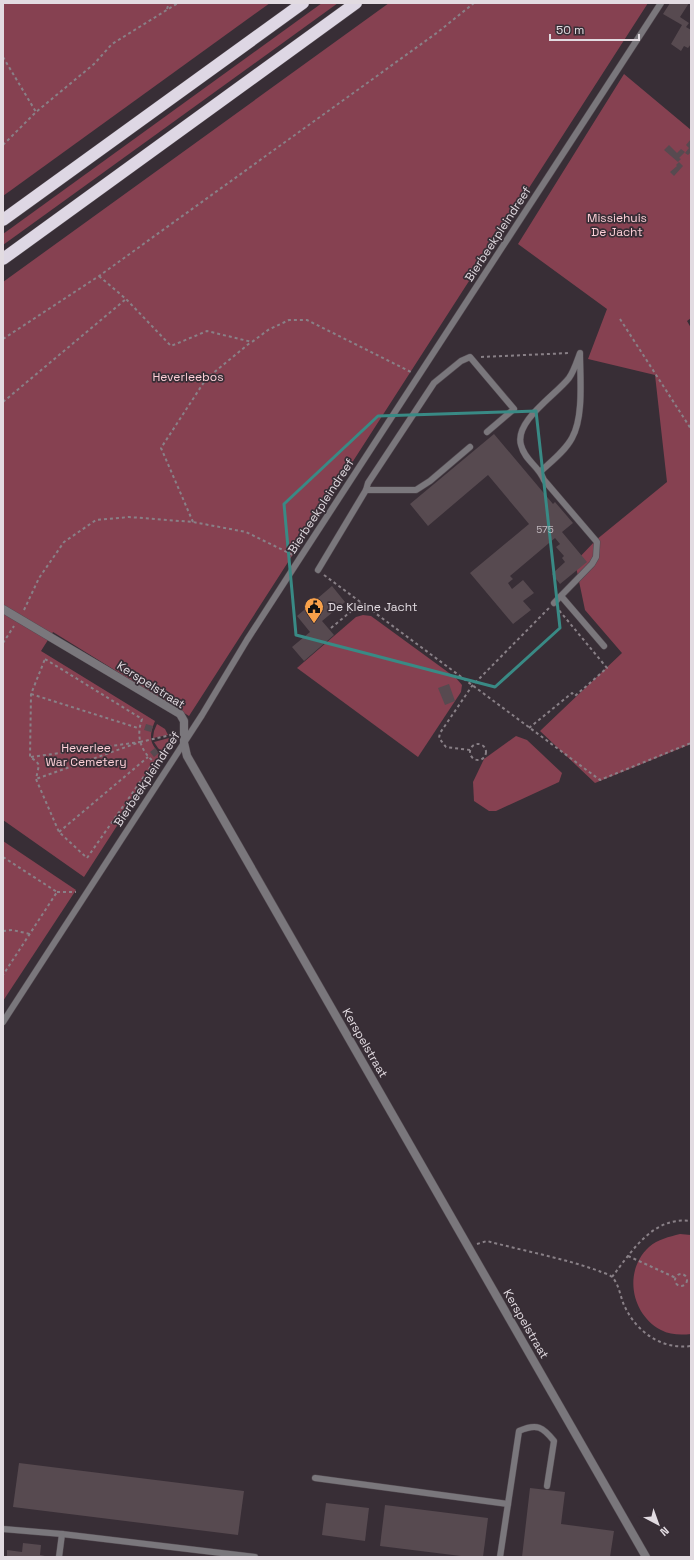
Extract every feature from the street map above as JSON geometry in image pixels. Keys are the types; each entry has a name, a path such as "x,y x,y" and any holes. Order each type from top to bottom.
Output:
{"highway":[{"path":"3,220 303,3"},
{"path":"3,259 356,3"}],"street":[{"name":"Kerspelstraat","path":"3,609 180,714 184,722 184,743 187,756 646,1557"}],"lane":[{"name":"Bierbeekpleindreef","path":"3,1022 184,743 300,558 661,3"},
{"path":"541,471 557,457 572,439 577,428 579,416 580,353"},
{"path":"554,603 592,564 596,557 597,542 544,480 541,471 524,454 520,444 521,433 536,411 570,377 580,353"},
{"path":"318,570 366,490 368,483 434,383 461,361 470,357 514,409 487,432"},
{"path":"366,490 416,490 430,481 470,447"},
{"path":"561,596 604,646"},
{"path":"500,1557 519,1431 530,1426 545,1430 554,1442 547,1486"},
{"path":"315,1478 508,1504"},
{"path":"3,1529 62,1534 208,1554 255,1557"},
{"path":"59,1557 62,1534"}],"path":[{"path":"167,9 169,3"},
{"path":"3,145 36,112 94,64 112,44 178,3"},
{"path":"3,339 99,276 438,32 474,3"},
{"path":"3,57 36,112"},
{"path":"99,276 126,300 171,346 207,331 252,342"},
{"path":"3,402 126,300"},
{"path":"620,319 691,430"},
{"path":"193,522 161,448 206,379 268,330 289,320 307,320 419,376"},
{"path":"470,357 580,353"},
{"path":"3,643 19,619 39,578 64,542 96,520 129,517 193,522 246,532 300,558"},
{"path":"318,570 600,780 691,742"},
{"path":"331,628 361,603"},
{"path":"470,750 446,747 439,738 440,733 472,686 554,603 607,668 575,696 572,693 530,728"},
{"path":"45,659 142,719 138,728 140,742 148,757 154,762 87,858 59,832 36,778 39,765 30,757 30,694 45,659"},
{"path":"30,694 138,728"},
{"path":"30,757 140,742 184,732"},
{"path":"36,778 140,742"},
{"path":"480,744 484,747 485,755 482,759 474,759 470,755 470,750 472,745 480,744"},
{"path":"59,832 148,757"},
{"path":"3,857 57,892 86,892"},
{"path":"3,975 57,892"},
{"path":"3,931 12,930 30,934"},
{"path":"612,1276 641,1240 658,1227 682,1220 691,1221"},
{"path":"467,1246 487,1241 588,1267 612,1276 617,1285 624,1306 640,1330 659,1343 680,1348 691,1346"},
{"path":"628,1256 676,1278"},
{"path":"676,1278 679,1275 684,1275 687,1280 686,1284"},
{"path":"676,1278 676,1282 679,1286 686,1284 691,1285"}],"highlighted area":[{"path":"536,411 560,628 495,687 296,635 284,504 378,416"}],"green space":[{"path":"3,3 270,3 3,196"},
{"path":"322,3 338,3 3,245 3,234"},
{"name":"Heverleebos","path":"389,3 648,3 189,716 53,632 41,651 155,721 151,732 151,740 155,748 162,756 84,877 3,820 3,282"},
{"name":"Missiehuis De Jacht","path":"624,74 691,130 691,318 687,321 691,328 691,744 595,783 540,731 622,653 585,610 575,562 596,540 667,482 655,375 588,359 607,309 518,244"},
{"path":"363,615 371,616 456,678 462,685 461,692 418,757 297,668 356,617"},
{"path":"157,724 165,729 168,735 153,738"},
{"path":"516,736 527,740 562,773 559,782 496,811 489,811 474,801 473,782 484,759"},
{"path":"169,738 168,744 163,753 154,742"},
{"path":"3,841 76,890 3,1001"},
{"path":"680,1234 691,1235 691,1334 668,1333 651,1323 643,1314 637,1303 634,1292 633,1280 641,1257 649,1247 656,1242"}],"building":[{"path":"670,3 689,3 680,17 689,23 686,27 691,30 691,44 688,48 684,46 681,51 671,44 682,25 663,14"},
{"path":"691,139 691,152 688,155 685,153 689,148 686,145"},
{"path":"669,145 677,153 681,149 685,152 679,158 681,159 678,162 664,150"},
{"path":"679,162 683,166 674,176 670,172"},
{"path":"494,434 553,504 555,502 573,523 562,532 587,562 560,584 552,574 565,562 562,558 564,556 556,547 560,544 555,538 510,576 513,579 508,583 512,589 523,580 534,593 523,601 531,610 513,624 470,573 529,524 488,475 428,526 410,504"},
{"name":"De Kleine Jacht","path":"332,586 345,602 322,621 334,635 304,661 292,647 310,632 297,616"},
{"path":"449,684 455,701 445,705 438,688"},
{"path":"146,724 153,726 151,732 144,730"},
{"path":"155,748 159,753 154,757 150,752"},
{"path":"19,1463 244,1491 238,1535 13,1507"},
{"path":"530,1488 565,1492 561,1524 614,1531 610,1557 522,1557"},
{"path":"326,1503 369,1508 365,1541 322,1535"},
{"path":"385,1505 488,1518 483,1557 469,1557 380,1546"},
{"path":"23,1543 41,1545 40,1555 50,1557 7,1557 7,1550 22,1552"}],"place":[{"name":"De Kleine Jacht","path":"314,624"}],"park label":[{"name":"Heverlee War Cemetery","path":"86,755"}]}
